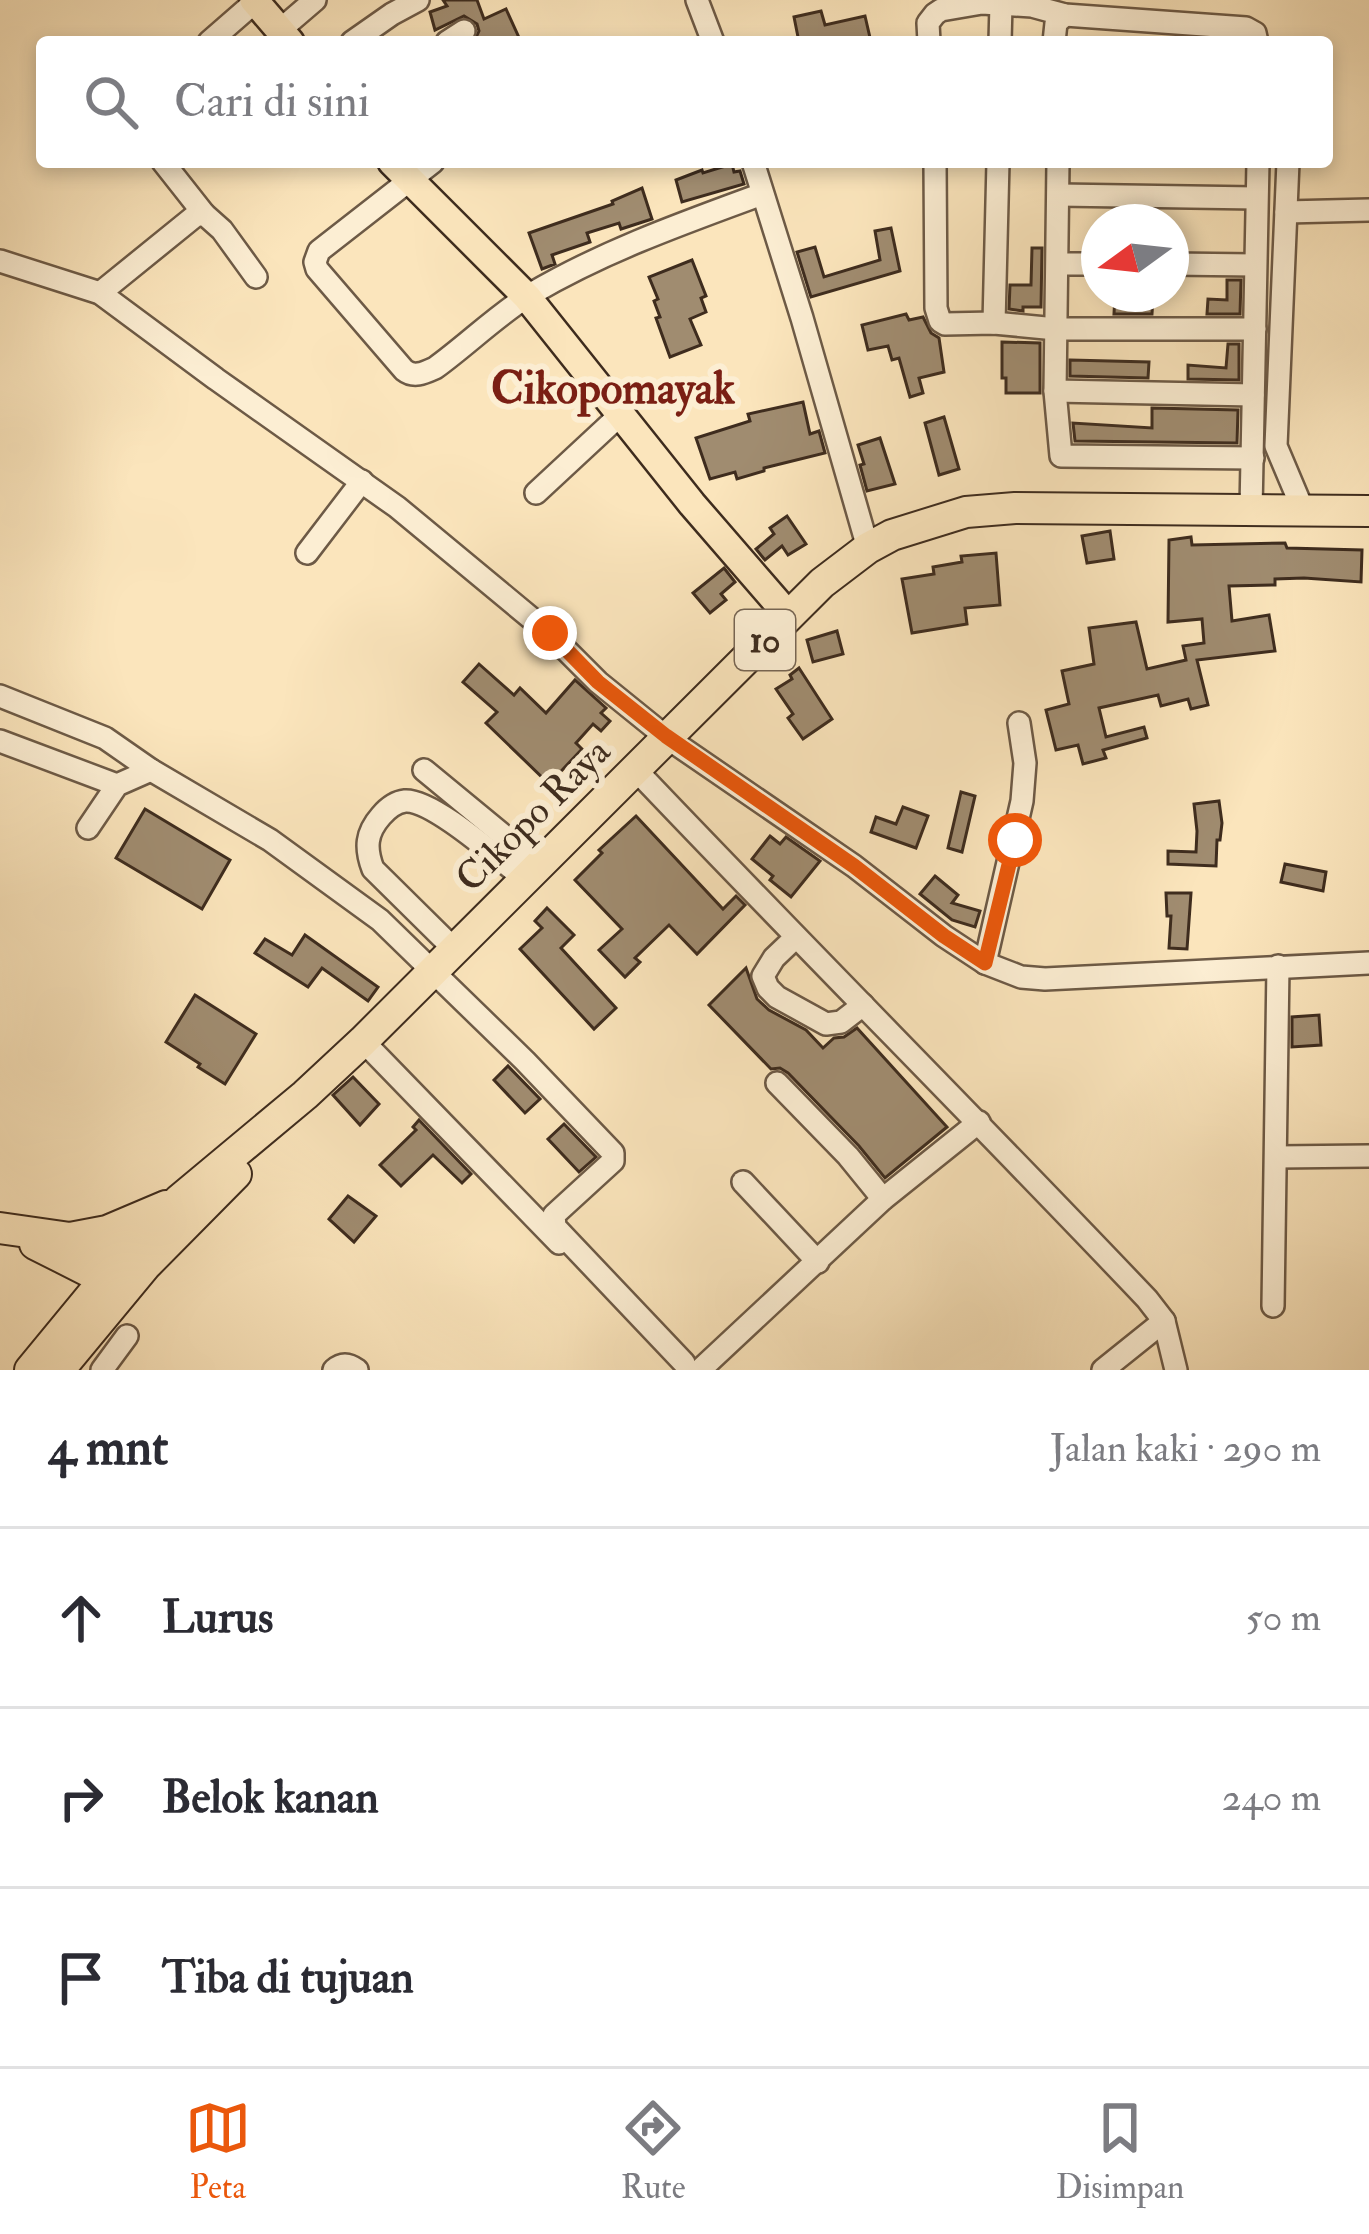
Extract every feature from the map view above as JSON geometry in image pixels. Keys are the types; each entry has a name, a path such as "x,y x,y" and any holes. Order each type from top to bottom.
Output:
{"highway":[{"name":"Cikopo Raya","path":"125,1273 179,1200 363,1041 822,583 868,548 921,524 988,509 1369,511"},
{"name":"Cikopo Raya","path":"125,1273 231,1180 305,1095"},
{"path":"64,1246 179,1200"},
{"path":"45,1367 125,1273 64,1246"},
{"path":"45,1367 81,1307 83,1288 64,1246"},
{"name":"10","path":"81,1307 125,1273"}],"main road":[{"path":"255,1 285,36"},
{"path":"402,172 526,297 789,616"}],"street":[{"path":"285,36 315,0"},
{"path":"361,36 418,0"},
{"path":"697,0 711,36"},
{"path":"216,36 255,1"},
{"path":"929,36 928,23 941,10 982,3 1032,5 1065,15 1246,28 1256,36"},
{"path":"1000,4 1000,36"},
{"path":"1055,36 1058,19 1065,15"},
{"path":"168,168 256,277"},
{"path":"754,168 868,548"},
{"path":"934,168 938,317 949,326 1255,329"},
{"path":"994,323 998,168"},
{"path":"1058,168 1055,391 1064,458 1252,458"},
{"path":"1251,510 1258,168"},
{"path":"1288,168 1276,446 1303,510"},
{"path":"402,172 319,251 315,262 404,370 418,375 435,368 526,297 616,250 762,194"},
{"path":"1059,195 1256,198"},
{"path":"1286,212 1369,211"},
{"path":"100,292 195,216 204,214"},
{"path":"0,260 100,292 362,481 550,633 598,682 666,736 985,963 1021,977 1045,980 1369,963"},
{"path":"1058,264 1081,264"},
{"path":"1189,264 1255,265"},
{"path":"1055,391 1253,395"},
{"path":"536,493 620,415"},
{"path":"307,553 362,481"},
{"path":"0,696 105,737 270,840 444,960"},
{"path":"985,963 1022,801 1019,723"},
{"path":"0,741 117,785"},
{"path":"635,769 980,1122 1164,1321 1176,1370"},
{"path":"88,828 117,785 152,770"},
{"path":"424,770 531,872"},
{"path":"531,872 445,817 408,800 380,816 368,835 373,869 444,960 613,1154 613,1161 554,1214 555,1227 689,1368"},
{"path":"796,938 766,967 768,988 826,1024 841,1022 863,1005"},
{"path":"1274,1306 1277,966"},
{"path":"363,1041 689,1368"},
{"path":"777,1083 883,1199"},
{"path":"689,1368 818,1262 883,1199 980,1122"},
{"path":"1276,1156 1369,1156"},
{"path":"743,1182 818,1262"},
{"path":"1103,1370 1164,1321"},
{"path":"102,1370 127,1336"},
{"path":"334,1370 345,1365 357,1370"}],"building":[{"path":"443,0 477,0 484,19 506,9 518,36 477,36 477,24 464,16 435,30 430,12 447,6"},
{"path":"821,11 825,25 865,16 870,36 798,36 794,17"},
{"path":"733,168 740,171 744,184 682,202 676,180"},
{"path":"642,188 652,219 587,233 590,242 552,255 555,264 542,269 529,233 613,204"},
{"path":"891,228 900,271 811,297 797,252 815,247 824,277 880,260 875,231"},
{"path":"1032,248 1042,248 1041,307 1009,309 1010,285 1031,285"},
{"path":"692,260 706,296 701,298 706,312 690,319 701,345 670,357 656,318 660,317 654,301 658,299 649,277"},
{"path":"1227,280 1241,280 1240,314 1207,314 1208,299 1227,300"},
{"path":"906,314 909,320 923,317 939,338 944,372 919,378 923,393 910,397 899,358 892,360 888,346 868,350 862,325"},
{"path":"1002,342 1040,343 1040,393 1006,393"},
{"path":"1228,344 1239,344 1239,380 1188,379 1188,365 1226,368"},
{"path":"1070,360 1149,362 1148,378 1070,376"},
{"path":"803,402 810,434 819,431 825,453 737,479 735,472 710,479 696,438 750,421 748,414"},
{"path":"1152,408 1238,410 1237,443 1075,441 1073,423 1152,428"},
{"path":"944,417 959,469 939,475 925,423"},
{"path":"880,438 895,484 867,491 858,445"},
{"path":"787,516 806,544 788,555 782,546 765,560 756,549 774,534 770,528"},
{"path":"1110,531 1114,559 1087,563 1082,536"},
{"path":"1191,537 1192,545 1285,543 1287,548 1362,550 1361,582 1304,578 1275,579 1275,585 1229,586 1232,621 1269,615 1275,651 1197,660 1208,705 1191,709 1188,699 1161,706 1158,695 1099,708 1106,737 1144,727 1147,738 1103,750 1106,758 1083,764 1078,745 1056,750 1046,710 1069,704 1062,671 1094,664 1089,628 1136,622 1147,669 1186,660 1183,646 1204,643 1202,619 1168,622 1169,540"},
{"path":"996,553 1000,605 965,608 967,624 912,633 902,579 934,574 933,567 962,562 961,556"},
{"path":"724,568 735,582 721,594 726,600 710,613 693,593"},
{"path":"837,631 843,654 813,662 807,640"},
{"path":"479,664 514,695 520,688 546,713 575,680 606,708 601,713 610,721 601,731 593,724 576,743 582,749 549,784 486,723 497,712 463,682"},
{"path":"799,668 832,719 803,739 776,689"},
{"path":"961,792 975,796 962,852 948,848"},
{"path":"1219,801 1222,823 1216,866 1168,864 1168,851 1196,852 1194,804"},
{"path":"903,807 928,816 916,848 871,832 876,817 896,824"},
{"path":"145,809 230,860 202,909 116,858"},
{"path":"636,816 723,909 736,896 745,905 697,954 669,925 635,958 640,962 625,977 599,950 622,929 575,880"},
{"path":"770,836 780,844 786,837 820,861 791,897 752,859"},
{"path":"1285,864 1326,872 1323,891 1281,882"},
{"path":"935,876 958,895 952,903 980,911 975,927 952,920 920,894"},
{"path":"1166,893 1191,893 1187,949 1169,948 1171,916 1167,916"},
{"path":"547,908 574,935 561,948 616,1008 594,1029 520,949 542,928 535,921"},
{"path":"305,935 378,987 368,1001 322,968 308,987 255,953 265,939 292,955"},
{"path":"746,968 757,999 806,1030 823,1048 857,1028 947,1127 885,1178 788,1073 771,1069 709,1005"},
{"path":"195,995 256,1034 225,1084 166,1042"},
{"path":"1319,1015 1321,1045 1292,1047 1292,1017"},
{"path":"508,1066 540,1099 525,1113 494,1080"},
{"path":"353,1077 379,1104 360,1125 333,1095"},
{"path":"419,1120 471,1174 462,1183 433,1155 401,1186 380,1165 416,1130 413,1127"},
{"path":"564,1124 596,1157 579,1172 548,1139"},
{"path":"348,1196 376,1216 354,1242 329,1219"}],"district":[{"name":"Cikopomayak","path":"613,389"}],"route":[{"path":"550,633 598,682 666,736 985,963 1015,840"}]}
